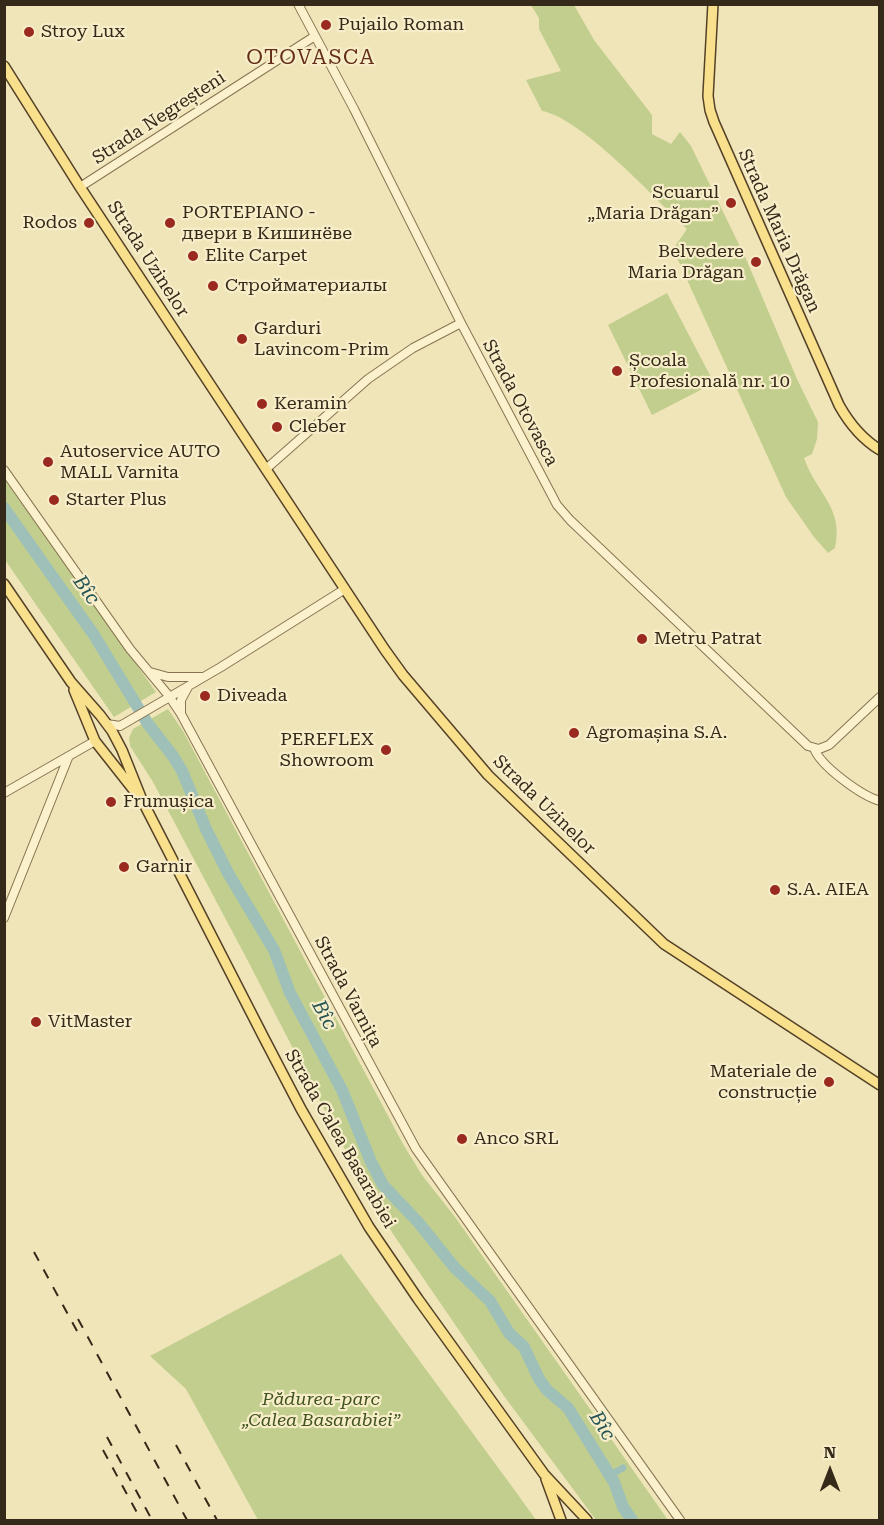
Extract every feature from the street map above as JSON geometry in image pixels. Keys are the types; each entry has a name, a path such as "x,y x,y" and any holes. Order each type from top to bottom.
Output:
{"main road":[{"name":"Strada Maria Drăgan","path":"713,4 708,96 714,122 839,405 852,426 879,450"},
{"name":"Strada Uzinelor","path":"4,66 80,187 403,675 488,775 664,944 879,1085"},
{"name":"Strada Calea Basarabiei","path":"4,584 71,682 107,724 116,739 142,800 301,1109 351,1196 418,1299 544,1474 587,1521"},
{"name":"Strada Calea Basarabiei","path":"71,682 95,740 142,800"},
{"path":"107,724 98,727 95,740 110,745 116,739"},
{"name":"Strada Calea Basarabiei","path":"544,1474 561,1521"}],"street":[{"name":"Strada Otovasca","path":"297,4 354,109 461,323 561,510 857,792 879,801"},
{"name":"Strada Negreșteni","path":"80,187 315,36"},
{"path":"266,469 368,379 413,348 461,323"},
{"name":"Strada Varnița","path":"4,470 130,649 150,672 166,698 181,714 416,1149 680,1521"},
{"path":"107,724 122,724 345,589"},
{"path":"150,672 178,677 204,676"},
{"path":"181,714 181,700 189,685"},
{"path":"811,748 829,745 879,696"},
{"path":"116,739 122,724"},
{"path":"4,794 95,740"},
{"path":"4,918 68,758"}],"green space":[{"path":"531,5 574,5 594,40 652,115 652,134 671,144 680,132 691,146 747,261 797,379 818,422 817,439 812,454 804,458 836,522 835,548 828,553 786,497 673,249 687,229 618,161 577,128 542,111 526,80 561,71 539,29 539,18"},
{"path":"667,293 714,383 652,415 608,325"},
{"path":"5,480 156,692 114,717 5,560"},
{"path":"168,709 183,731 403,1144 422,1175 455,1217 668,1520 596,1520 504,1396 393,1234 352,1163 153,782 130,746 129,738 133,729"},
{"name":"Pădurea-parc „Calea Basarabiei”","path":"341,1254 536,1520 258,1520 186,1389 150,1356"}],"waterway":[{"name":"Bîc","path":"4,508 94,635 148,724 182,771 206,829 228,873 274,950 290,993 342,1090 371,1162 383,1185 418,1222 455,1268 490,1301 509,1333 524,1347 539,1379 547,1390 568,1408 614,1482 623,1507 632,1520"},
{"path":"610,1475 623,1468"}],"railway":[{"path":"34,1252 77,1331"},
{"path":"78,1319 187,1520"},
{"path":"107,1437 152,1520"},
{"path":"176,1445 217,1520"},
{"path":"103,1450 141,1520"}],"place":[{"name":"Pujailo Roman","path":"326,25"},
{"name":"Stroy Lux","path":"29,32"},
{"name":"Scuarul „Maria Drăgan”","path":"731,203"},
{"name":"Rodos","path":"89,223"},
{"name":"PORTEPIANO - двери в Кишинёве","path":"170,223"},
{"name":"Elite Carpet","path":"193,256"},
{"name":"Belvedere Maria Drăgan","path":"756,262"},
{"name":"Стройматериалы","path":"213,286"},
{"name":"Garduri Lavincom-Prim","path":"242,339"},
{"name":"Școala Profesională nr. 10","path":"617,371"},
{"name":"Keramin","path":"262,404"},
{"name":"Cleber","path":"277,427"},
{"name":"Autoservice AUTO MALL Varnita","path":"48,462"},
{"name":"Starter Plus","path":"54,500"},
{"name":"Metru Patrat","path":"642,639"},
{"name":"Diveada","path":"205,696"},
{"name":"Agromașina S.A.","path":"574,733"},
{"name":"PEREFLEX Showroom","path":"386,750"},
{"name":"Frumușica","path":"111,802"},
{"name":"Garnir","path":"124,867"},
{"name":"S.A. AIEA","path":"775,890"},
{"name":"VitMaster","path":"36,1022"},
{"name":"Materiale de construcție","path":"829,1082"},
{"name":"Anco SRL","path":"462,1139"}],"district":[{"name":"OTOVASCA","path":"311,58"}]}
